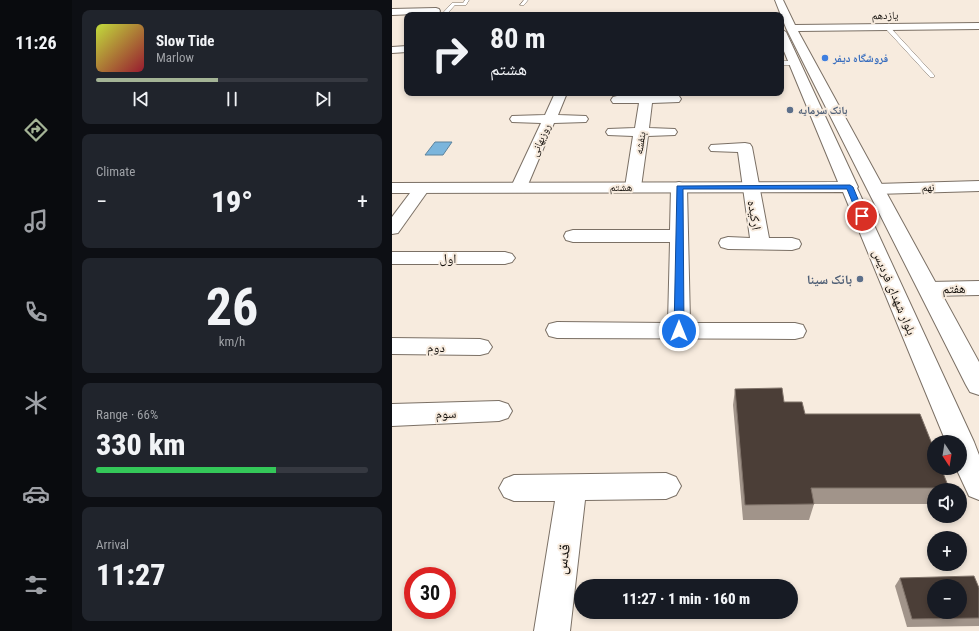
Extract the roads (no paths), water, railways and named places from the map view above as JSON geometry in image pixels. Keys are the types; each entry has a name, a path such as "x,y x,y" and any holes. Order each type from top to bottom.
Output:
{"street":[{"name":"بلوار شهدای فردیس","path":"779,0 782,12"},
{"path":"392,12 404,12"},
{"name":"یازدهم","path":"786,30 979,26"},
{"name":"بلوار شهدای فردیس","path":"786,30 788,63 850,187 957,435"},
{"name":"بلوار شهدای فردیس","path":"786,30 876,189 979,385"},
{"path":"392,50 404,49"},
{"name":"روزبهانی","path":"519,187 559,96"},
{"path":"617,100 675,99"},
{"name":"بنفشه","path":"633,187 646,100"},
{"path":"517,119 581,120"},
{"path":"613,132 670,132"},
{"name":"ارکیده","path":"716,148 745,147 750,187 760,243"},
{"name":"نهم","path":"876,189 979,186"},
{"path":"679,331 680,187"},
{"name":"هشتم","path":"392,188 850,187"},
{"path":"392,229 422,188"},
{"path":"573,236 679,236"},
{"path":"728,243 792,244"},
{"name":"اول","path":"392,258 505,258"},
{"name":"هفتم","path":"929,289 979,288"},
{"path":"557,330 795,331"},
{"name":"دوم","path":"392,346 480,347"},
{"name":"سوم","path":"392,415 499,411"},
{"name":"بلوار شهدای فردیس","path":"967,459 979,487"},
{"path":"514,488 666,486"},
{"name":"قدس","path":"552,631 572,487"}],"lane":[{"path":"442,12 454,4 464,4 467,0"},
{"path":"887,27 932,76"}],"water":[{"path":"435,142 452,142 443,155 425,155"}],"place":[{"name":"فروشگاه دیفر","path":"825,58"},
{"name":"بانک سرمایه","path":"790,110"},
{"name":"بانک سینا","path":"860,279"}]}
